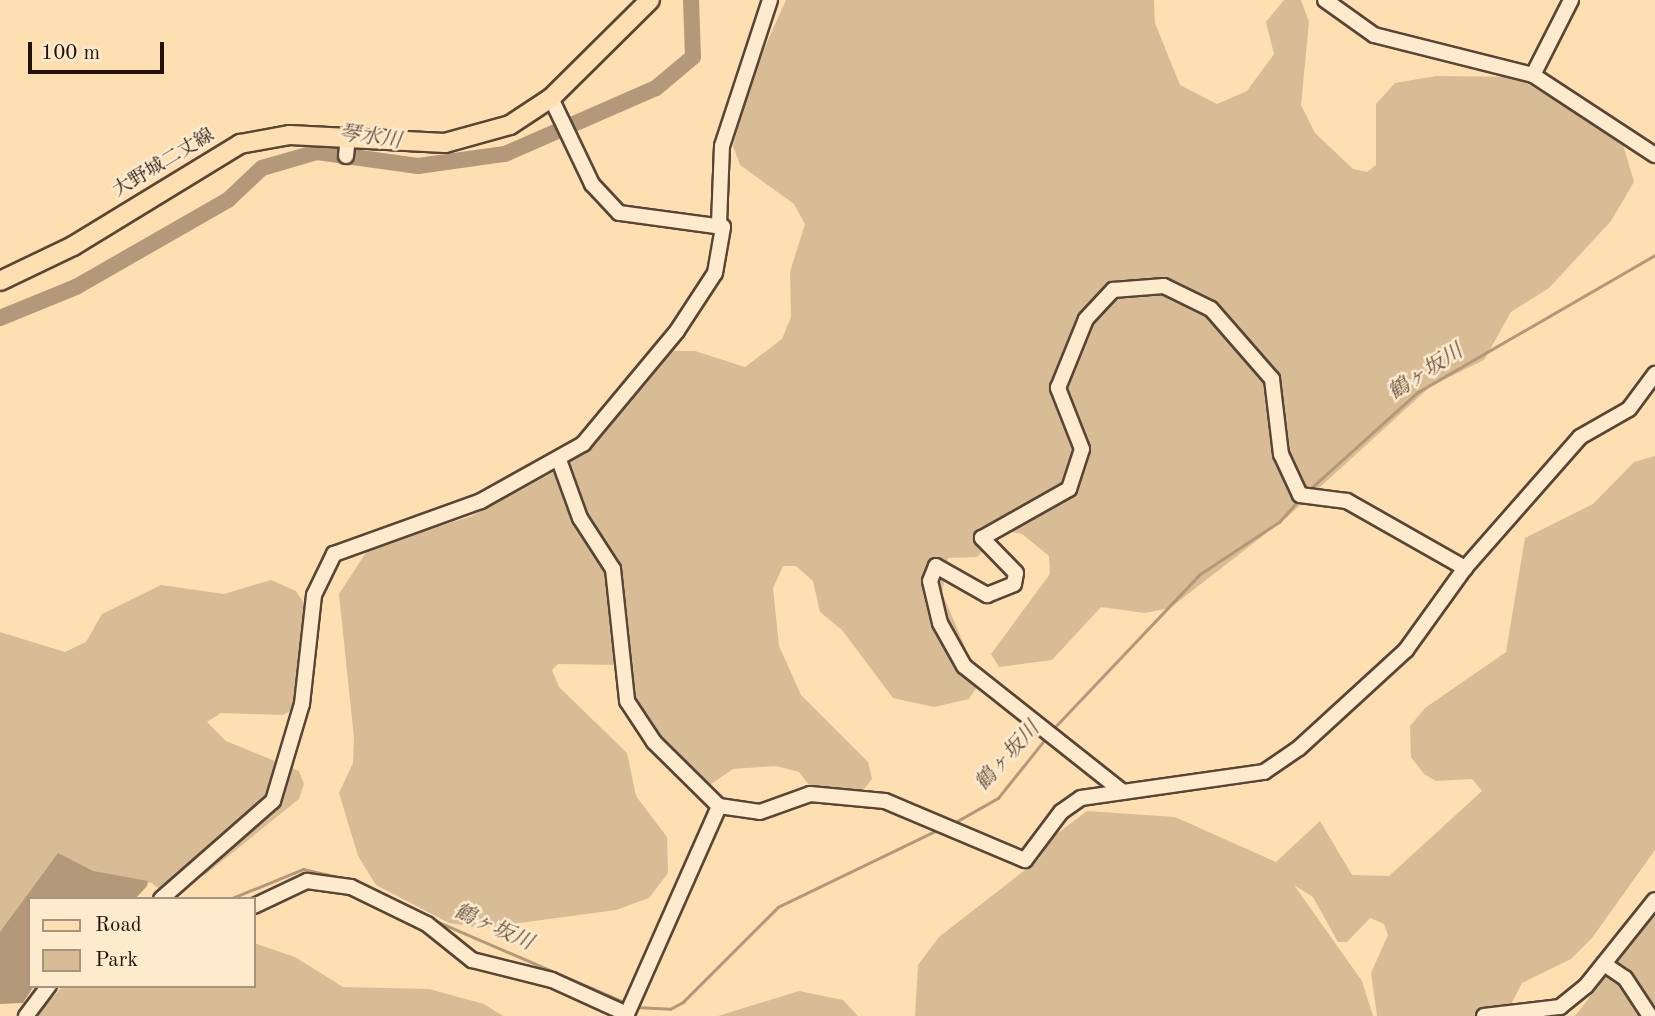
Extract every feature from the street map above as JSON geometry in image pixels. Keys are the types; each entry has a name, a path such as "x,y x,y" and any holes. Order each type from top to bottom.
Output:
{"main road":[{"name":"大野城二丈線","path":"0,281 72,246 240,144 290,135 347,148 462,140 510,125 551,98 650,0"}],"street":[{"path":"163,897 273,801 302,704 314,595 334,554 481,502 559,460 583,444 677,331 719,262 725,232 719,224 722,146 770,0"},
{"path":"1325,0 1374,35 1533,75 1655,155"},
{"path":"1533,75 1571,0"},
{"path":"551,98 592,184 619,214 719,224"},
{"path":"1123,792 964,666 940,623 931,571 947,568 995,596 1014,584 1016,573 982,538 1069,489 1082,449 1058,388 1086,319 1113,290 1164,286 1204,304 1272,379 1281,454 1300,495 1347,501 1465,568"},
{"path":"559,460 580,518 613,569 627,701 654,742 719,806 760,812 810,794 884,801 938,821 1025,860 1074,802 1123,792 1264,772 1406,650 1465,568 1580,437 1629,409 1655,374"},
{"path":"256,904 307,881 351,887 428,924 472,960 552,980 627,1014 719,806"},
{"path":"1484,1016 1554,1010 1604,964 1655,900"},
{"path":"1604,964 1625,978 1650,1016"},
{"path":"26,1016 47,988"}],"green space":[{"path":"786,0 1154,0 1155,23 1180,85 1217,104 1247,91 1274,54 1266,22 1284,0 1301,0 1309,22 1301,105 1315,133 1353,169 1367,172 1376,165 1376,104 1395,83 1436,76 1516,77 1622,141 1634,182 1611,221 1549,288 1511,312 1484,360 1431,386 1286,518 1170,608 1145,613 1101,607 1052,660 999,667 991,654 1050,574 1049,556 1022,534 1002,530 977,557 948,558 942,593 980,682 969,699 934,707 893,698 842,630 820,612 813,581 796,566 783,566 773,588 779,646 801,695 868,762 872,779 861,793 822,802 799,772 776,766 733,769 707,787 650,733 617,665 558,664 552,670 559,687 627,753 636,796 667,837 668,873 649,898 616,910 482,928 449,923 376,885 358,856 339,793 353,763 354,738 339,594 369,548 472,516 565,466 609,428 669,351 695,351 745,367 782,339 791,317 790,272 805,224 794,204 740,165 733,146 751,78"},
{"path":"1655,456 1655,850 1592,938 1571,959 1522,983 1505,1016 1377,1016 1371,973 1388,935 1384,924 1370,918 1347,942 1338,942 1313,897 1294,885 1362,981 1373,1016 915,1016 918,965 939,937 1039,859 1053,837 1087,811 1175,817 1276,862 1320,821 1352,875 1389,876 1482,791 1472,779 1436,781 1424,774 1411,757 1410,726 1425,708 1506,652 1525,538 1593,504 1634,462"},
{"path":"271,580 296,591 318,624 311,700 283,715 221,713 207,722 226,741 299,771 304,784 299,799 206,874 164,893 152,883 93,875 54,861 0,937 0,632 65,652 86,642 102,614 161,585 224,594"},
{"path":"1655,914 1655,1016 1575,1016 1622,955"},
{"path":"256,944 295,957 343,987 429,989 484,1004 503,1016 36,1016 61,988 256,988"},
{"path":"799,991 843,1000 858,1016 718,1016"}],"shaded area":[{"path":"58,853 93,871 148,881 137,897 28,897 28,988 33,988 23,1003 0,1004 0,932"}],"waterway":[{"name":"琴水川","path":"0,318 76,287 228,200 262,168 317,152 418,166 505,154 656,88 693,57 691,0"},
{"name":"鶴ヶ坂川","path":"1309,490 1418,392 1655,255"},
{"name":"鶴ヶ坂川","path":"1052,730 1200,574 1279,522 1299,500"},
{"name":"鶴ヶ坂川","path":"952,824 998,798 1046,738"},
{"name":"鶴ヶ坂川","path":"635,1007 670,1009 683,1002 778,907 939,829"},
{"name":"鶴ヶ坂川","path":"235,897 303,869 351,880"},
{"name":"鶴ヶ坂川","path":"429,918 626,1003"}]}
